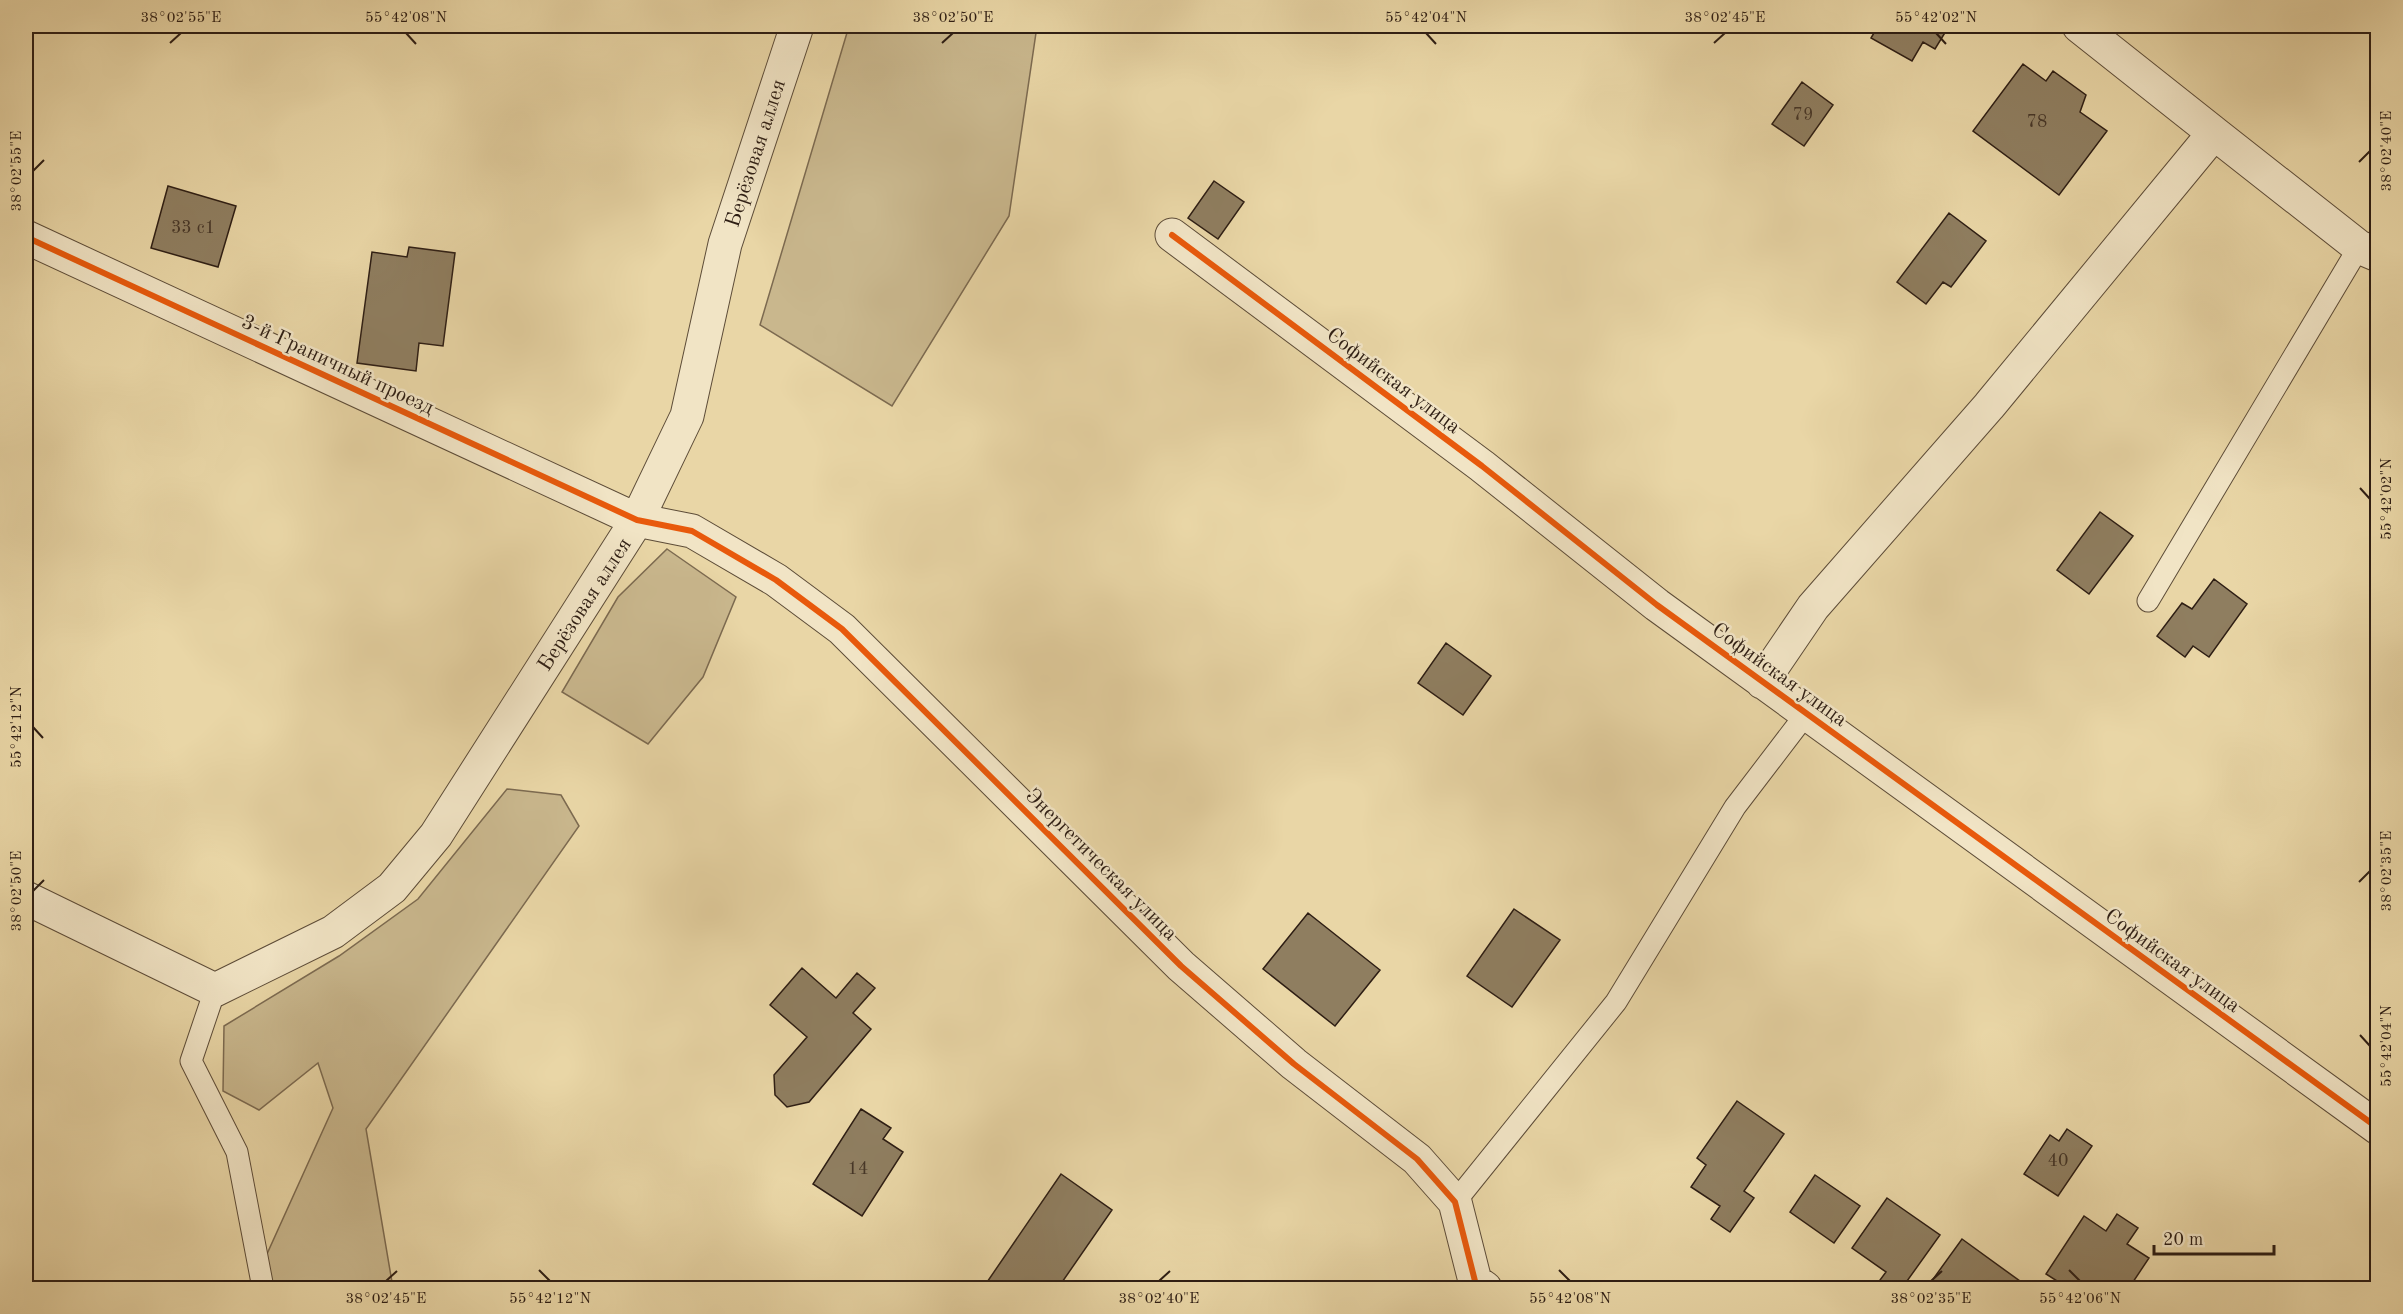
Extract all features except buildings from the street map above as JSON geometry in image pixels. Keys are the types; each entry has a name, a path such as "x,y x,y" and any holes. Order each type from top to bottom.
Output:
{"street":[{"name":"Берёзовая аллея","path":"215,990 333,932 392,888 436,835 638,520 687,416 725,244 797,26"},
{"path":"2079,26 2368,251"},
{"path":"1762,682 1813,607 1989,406 2214,133"},
{"name":"Софийская улица","path":"1172,235 1482,466 1657,605 2378,1128"},
{"name":"3-й Граничный проезд","path":"26,237 638,520"},
{"name":"Энергетическая улица","path":"638,520 692,531 776,580 842,629 1181,966 1294,1064 1417,1159 1455,1202 1477,1286"},
{"path":"26,898 215,990"}],"lane":[{"path":"2148,601 2368,251"},
{"path":"1455,1202 1616,1002 1736,807 1806,714"},
{"path":"215,990 191,1061 237,1152 263,1288"}],"shaded area":[{"path":"849,26 1037,26 1009,216 892,406 760,325"},
{"path":"667,549 736,597 703,677 648,744 562,692 618,597"},
{"path":"507,789 561,795 579,826 366,1129 393,1288 260,1288 257,1276 333,1108 318,1063 259,1110 223,1091 224,1026 339,956 418,899"}],"cycle path":[{"path":"1172,235 1482,466 1657,605 2378,1128"},
{"path":"26,237 637,520 692,531 776,580 842,629 1181,966 1294,1064 1417,1159 1455,1202 1475,1281 1485,1288"}]}
